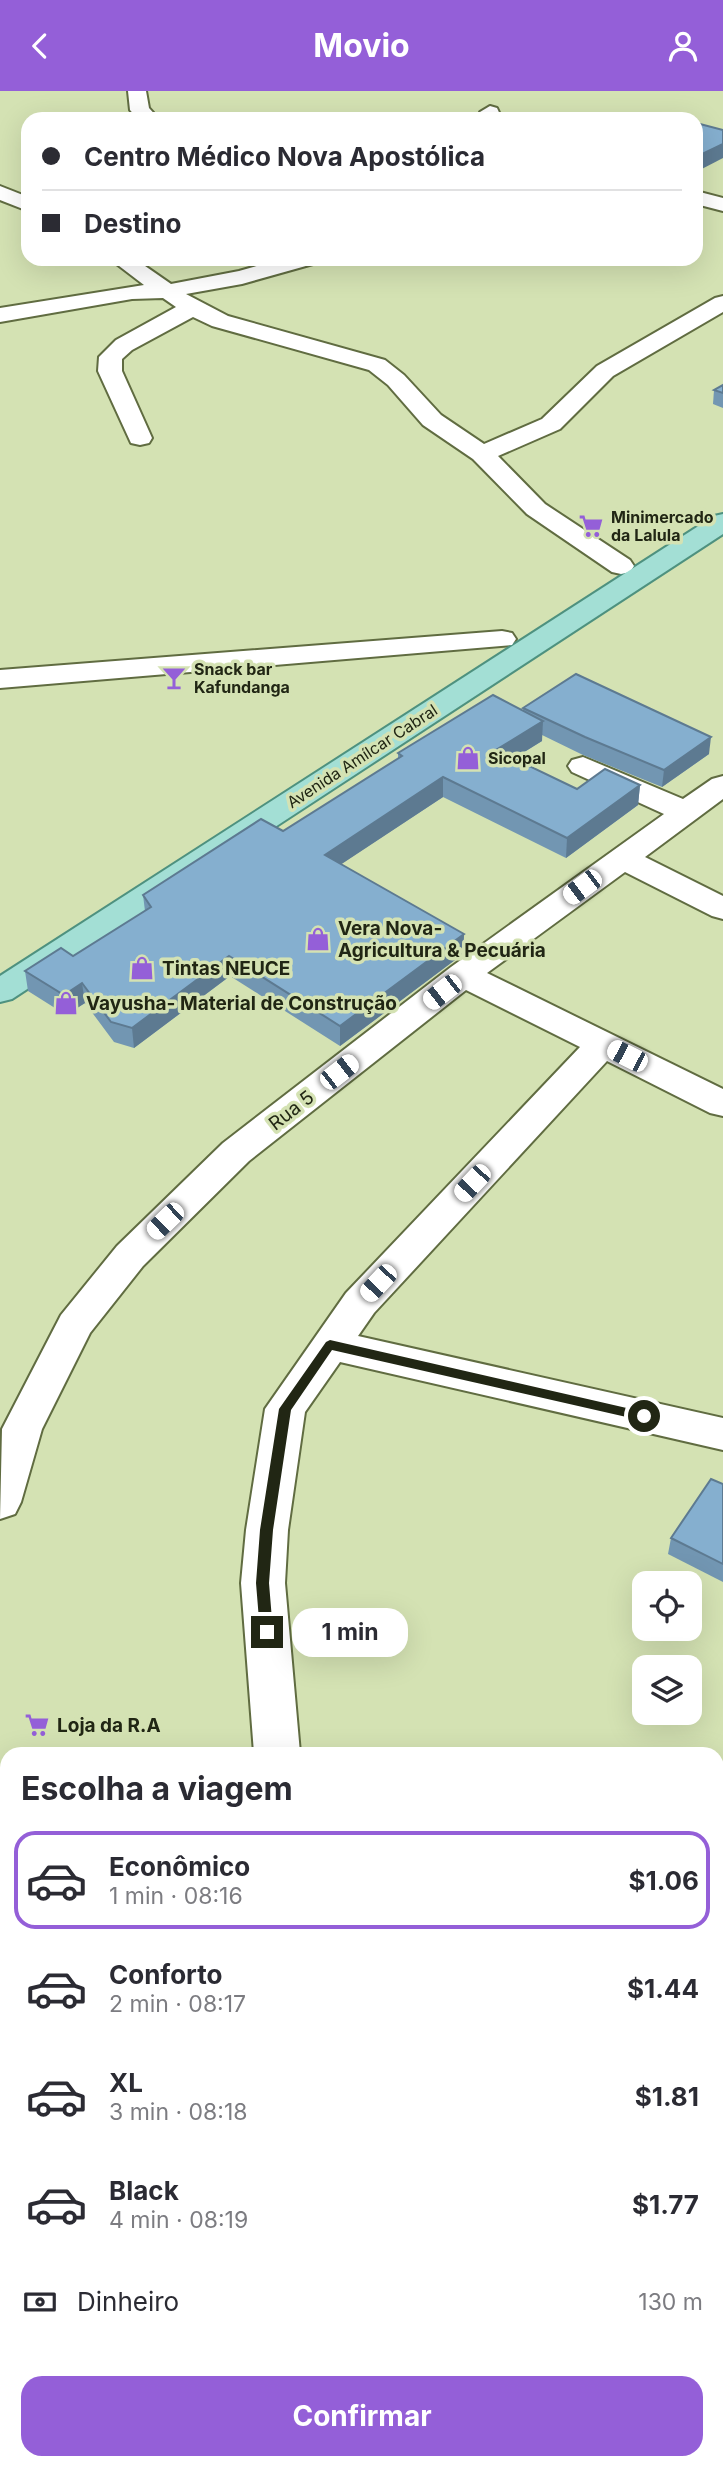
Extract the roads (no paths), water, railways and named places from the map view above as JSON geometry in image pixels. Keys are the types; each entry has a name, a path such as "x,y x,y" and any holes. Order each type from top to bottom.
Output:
{"main road":[{"name":"Avenida Amílcar Cabral","path":"0,960 723,499"},
{"name":"Avenida Amílcar Cabral","path":"0,991 723,522"}],"street":[{"path":"142,92 142,112"},
{"path":"0,192 21,202"},
{"path":"131,266 192,308 247,330 377,365 396,380 432,420 482,454 536,509 621,566"},
{"path":"0,315 132,292 167,291 242,277 280,266"},
{"path":"482,454 551,424 605,371 723,303"},
{"path":"140,438 110,371 111,357 124,345 192,308"},
{"path":"0,679 502,639"},
{"path":"48,645 48,675"},
{"path":"583,766 686,812"},
{"name":"Rua 5","path":"0,1502 22,1429 75,1325 130,1256 236,1153 463,975 723,785"},
{"path":"622,858 723,909"},
{"path":"463,975 723,1104"},
{"path":"277,1747 263,1583 267,1530 285,1409 359,1303 603,1044"},
{"path":"330,1345 723,1434"}],"place":[{"name":"Minimercado da Lalula","path":"591,526"},
{"name":"Snack bar Kafundanga","path":"174,678"},
{"name":"Sicopal","path":"468,758"},
{"name":"Vera Nova- Agricultura & Pecuária","path":"318,939"},
{"name":"Tintas NEUCE","path":"142,968"},
{"name":"Vayusha- Material de Construção","path":"66,1003"},
{"name":"Loja da R.A","path":"37,1725"}]}
